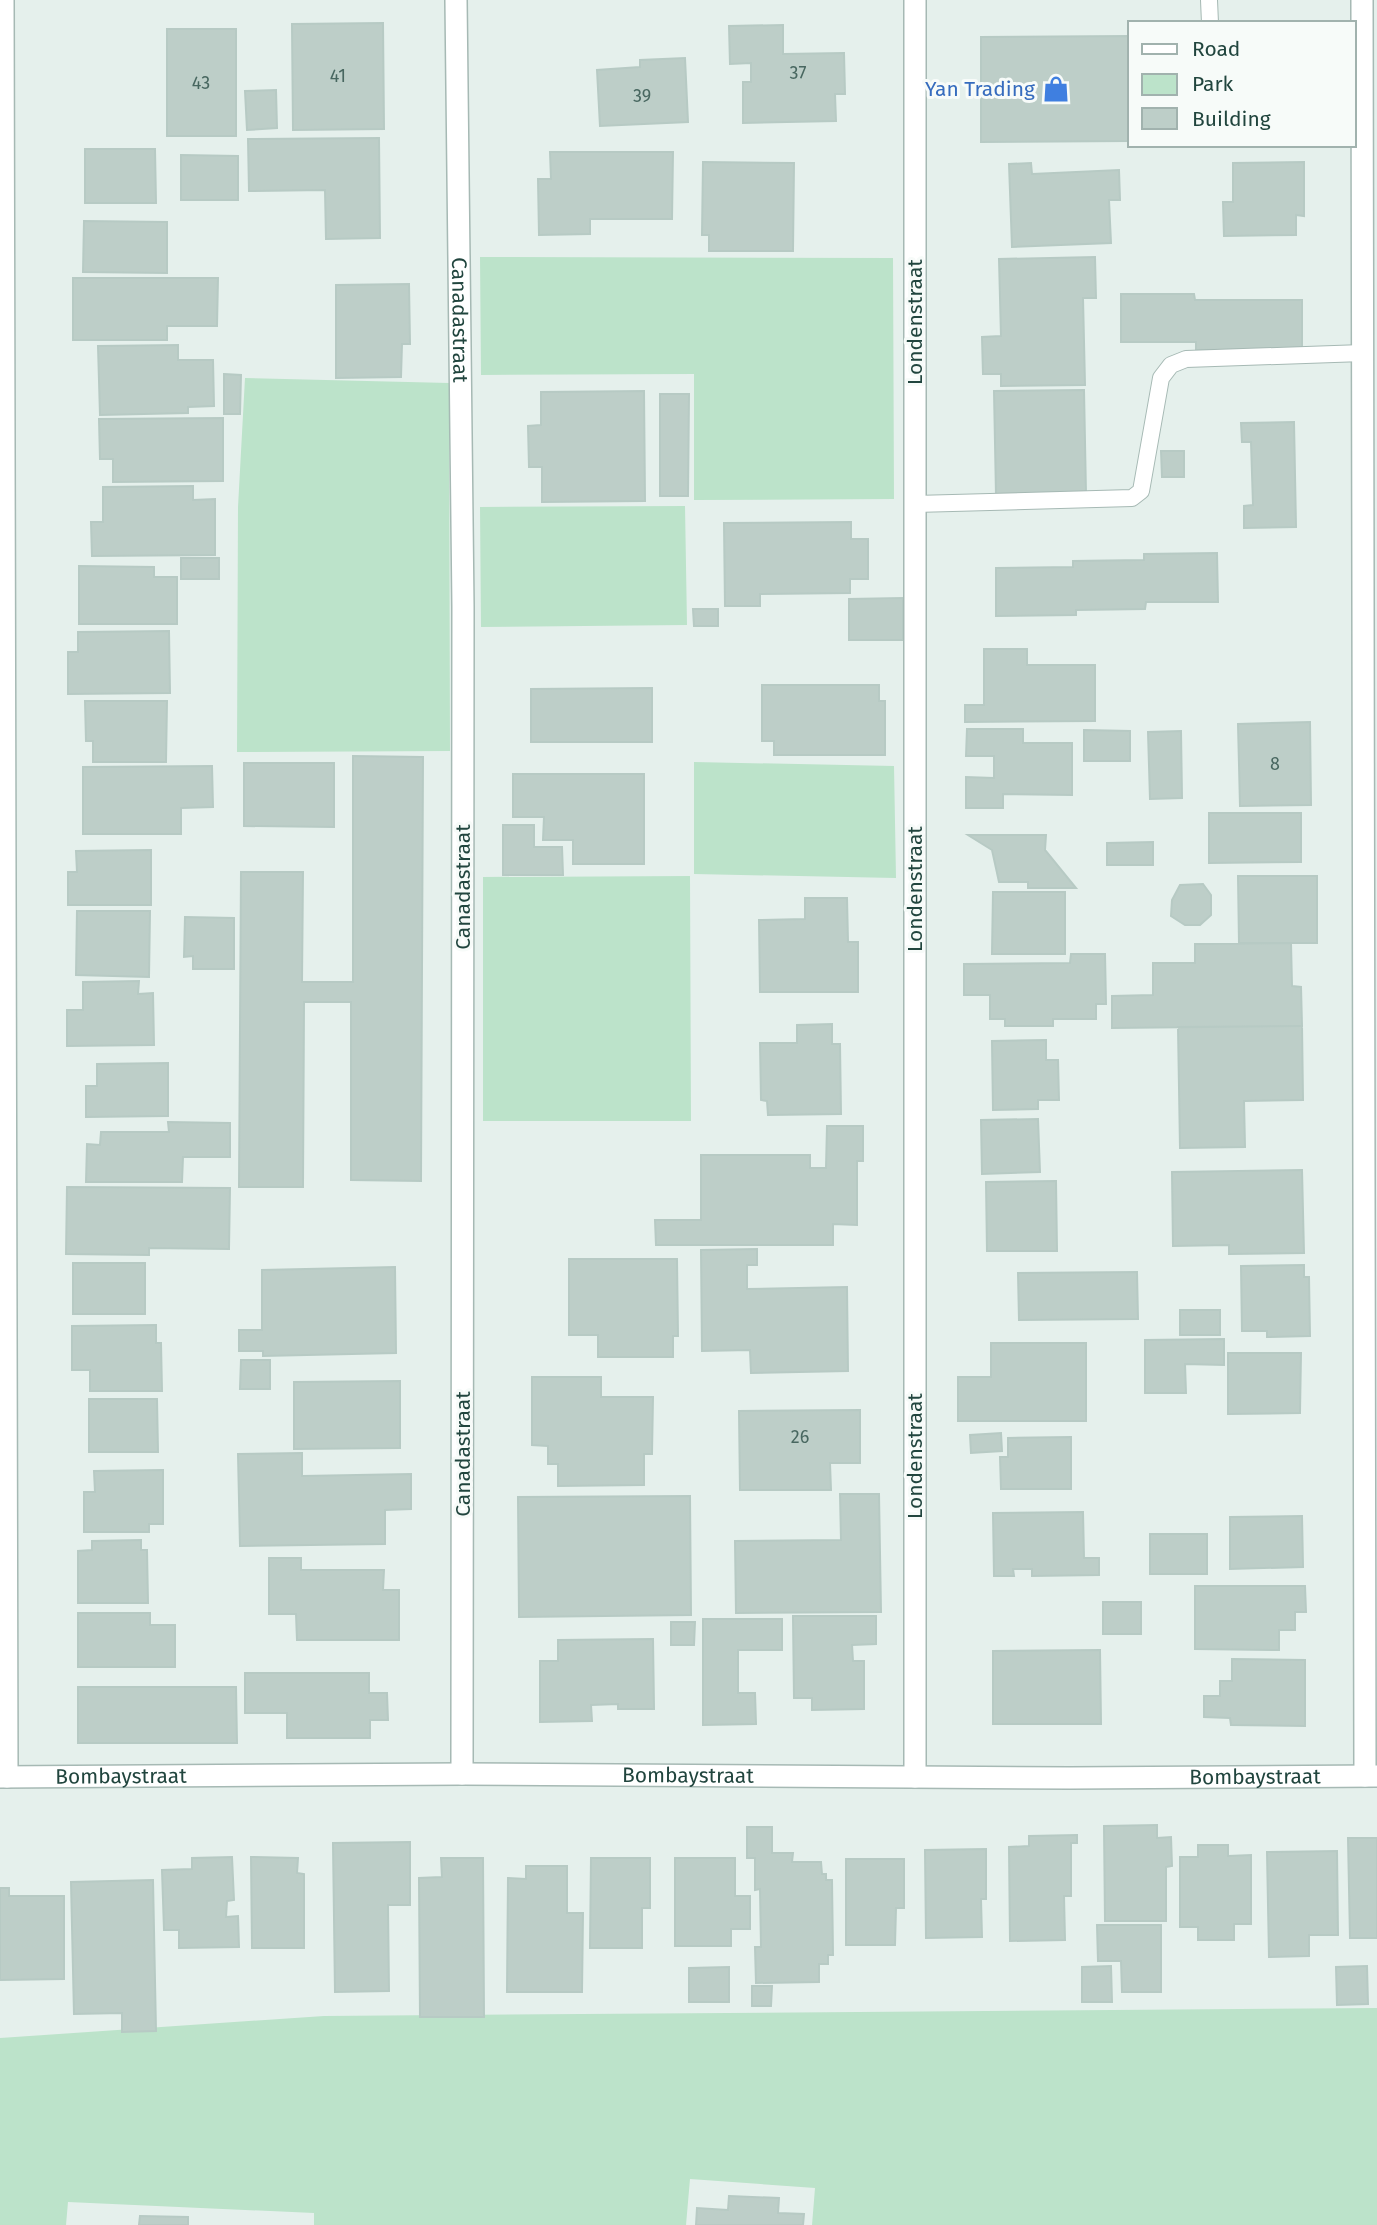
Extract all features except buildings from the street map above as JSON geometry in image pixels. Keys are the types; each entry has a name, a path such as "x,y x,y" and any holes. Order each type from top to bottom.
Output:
{"street":[{"path":"3,0 3,1777"},
{"name":"Canadastraat","path":"456,0 463,607 462,1774"},
{"name":"Londenstraat","path":"915,0 915,1777"},
{"path":"1362,0 1358,49 1358,111 1371,1067 1371,1776"},
{"name":"Bombaystraat","path":"3,1777 462,1774 1371,1776"}],"lane":[{"path":"1209,0 1210,21"},
{"path":"915,504 1132,498 1140,491 1161,377 1171,365 1186,359 1363,353"}],"green space":[{"path":"480,257 893,258 894,499 694,500 694,374 481,375"},
{"path":"245,378 449,383 450,751 237,752 238,507"},
{"path":"685,506 687,625 481,627 480,507"},
{"path":"694,762 894,766 896,878 694,874"},
{"path":"690,876 691,1121 483,1121 483,877"},
{"path":"1377,2008 1377,2225 812,2225 815,2188 690,2179 686,2225 314,2225 314,2213 68,2202 66,2225 0,2225 0,2038 324,2016"}],"place":[{"name":"Yan Trading","path":"1056,89"}]}
